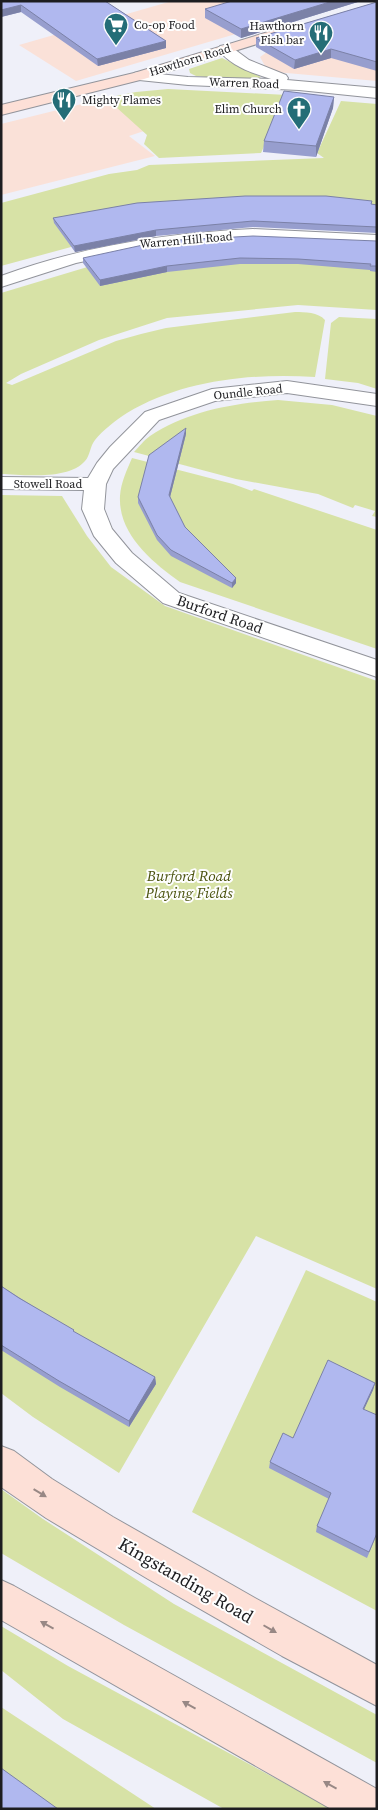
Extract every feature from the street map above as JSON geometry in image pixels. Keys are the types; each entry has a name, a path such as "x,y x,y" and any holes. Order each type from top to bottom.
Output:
{"street":[{"name":"Hawthorn Road","path":"1,110 139,76 309,24"},
{"name":"Warren Road","path":"225,49 232,57 258,70 299,85"},
{"name":"Warren Road","path":"176,65 188,81"},
{"name":"Warren Road","path":"139,76 188,81 299,85 377,92"},
{"name":"Warren Hill Road","path":"1,282 42,266 134,245 193,238 288,235 377,240"},
{"name":"Oundle Road","path":"95,484 104,467 116,451 152,416 212,394 287,387 377,400"},
{"name":"Stowell Road","path":"1,484 95,484"},
{"name":"Burford Road","path":"95,484 93,508 102,531 124,558 171,598 377,669"},
{"name":"Kingstanding Road","path":"1,1464 28,1486 120,1542 299,1646 377,1686"},
{"path":"1,1599 372,1809"}],"shaded area":[{"path":"172,1 269,1 297,16 76,81 19,45"},
{"path":"377,18 377,81 275,72 265,66 260,57 267,52"},
{"path":"106,98 147,130 129,136 155,156 1,195 1,124"}],"green space":[{"path":"222,58 261,77 248,80 230,80 196,76 190,73 189,69"},
{"path":"168,89 287,95 261,153 159,158 144,144 147,135 106,98 136,92"},
{"path":"341,101 377,104 377,229 230,224 71,247 1,266 1,203 109,174 137,170 149,165 324,158 317,153"},
{"path":"377,249 377,310 298,305 167,318 99,340 21,374 6,383 12,385 116,341 141,334 166,328 295,312 315,314 325,320 315,377 267,376 242,378 194,386 171,393 127,413 110,425 95,440 87,459 78,467 57,474 46,475 1,474 1,293 104,262"},
{"path":"339,317 377,319 377,389 358,383 325,379 331,323"},
{"path":"278,400 332,405 377,416 377,517 372,516 375,511 355,505 353,508 318,494 236,479 134,452 150,436 164,427 195,414 245,403"},
{"path":"132,458 233,484 252,491 254,489 377,530 377,649 180,582 169,574 139,546 125,523 121,510 120,496 123,481"},
{"name":"Burford Road Playing Fields","path":"1,495 62,496 87,536 111,567 165,606 377,681 377,1289 256,1236 119,1473 33,1417 1,1393"},
{"path":"306,1270 377,1302 377,1611 192,1512"},
{"path":"1,1489 43,1519 174,1604 377,1715 377,1763 124,1625 1,1553"},
{"path":"1,1626 68,1666 332,1809 224,1809 63,1719 1,1670"},
{"path":"1,1707 156,1809 1,1809"}],"building":[{"path":"1,1 105,1 166,41 97,59 21,5 1,10"},
{"path":"232,1 333,1 241,29 205,9"},
{"path":"377,2 377,62 331,49 295,60 256,38"},
{"name":"Elim Church","path":"284,91 334,97 316,146 264,141"},
{"path":"245,196 326,196 372,201 371,204 377,205 377,227 253,221 156,230 74,246 53,218 137,203"},
{"path":"253,236 377,241 377,266 298,259 240,258 167,266 100,280 83,258 143,245 179,240"},
{"path":"186,428 169,495 185,527 236,578 232,583 171,550 157,535 138,497 149,455"},
{"path":"1,1286 73,1331 155,1377 129,1421 1,1345"},
{"path":"328,1360 375,1383 363,1409 377,1415 377,1533 369,1552 317,1526 331,1493 270,1462 283,1433 293,1438"},
{"path":"1,1768 58,1809 1,1809"}],"place":[{"name":"Co-op Food","path":"116,46"},
{"name":"Hawthorn Fish bar","path":"321,54"},
{"name":"Mighty Flames","path":"64,121"},
{"name":"Elim Church","path":"299,130"}]}
